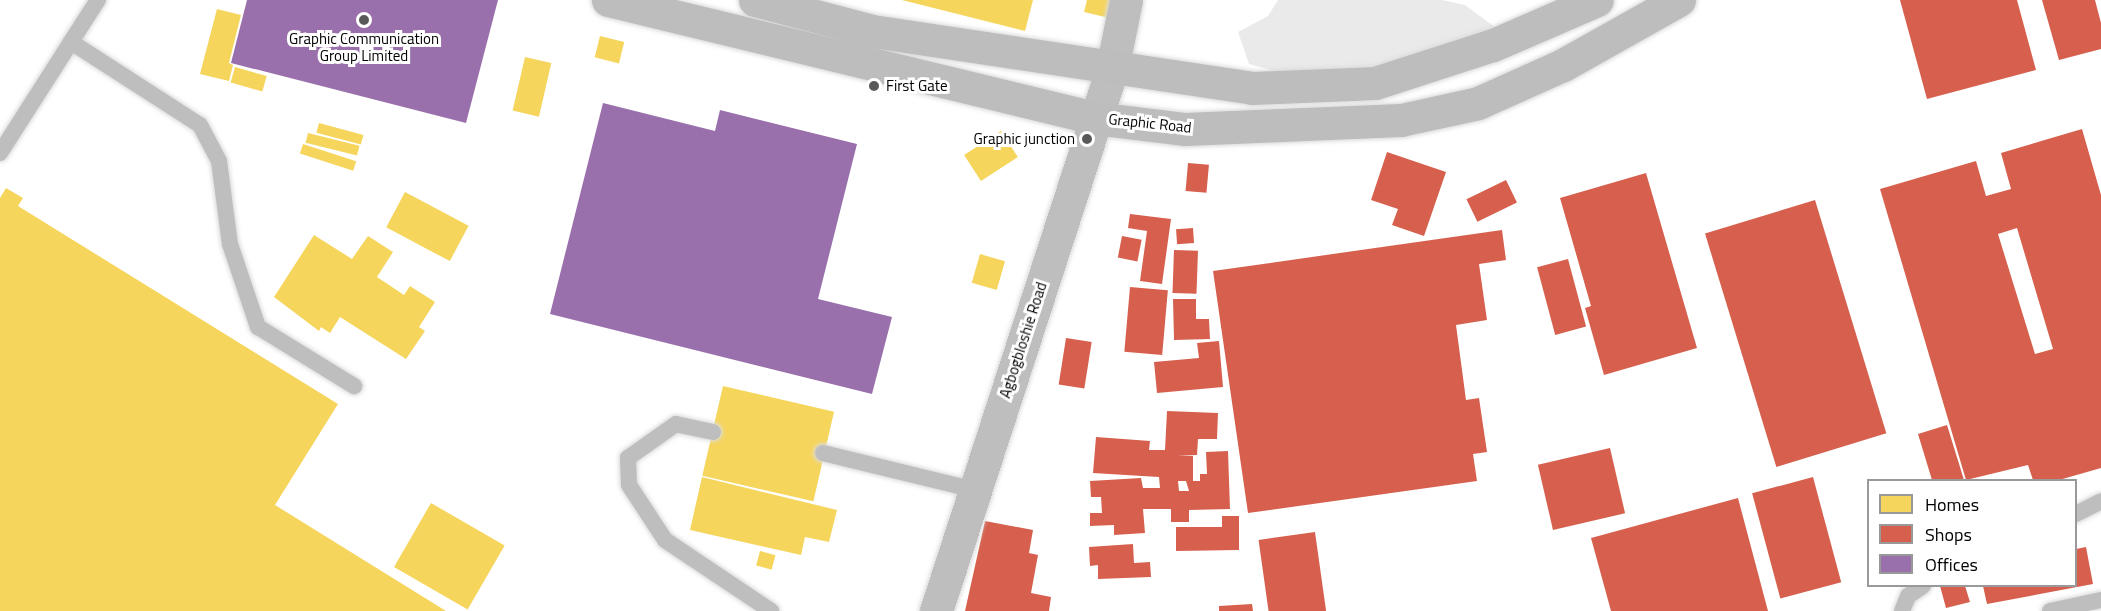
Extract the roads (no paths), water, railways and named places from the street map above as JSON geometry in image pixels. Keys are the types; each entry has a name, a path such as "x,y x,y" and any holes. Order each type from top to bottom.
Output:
{"main road":[{"name":"Graphic Road","path":"608,0 1095,118 1185,129 1401,120 1478,104 1563,65 1679,0"},
{"path":"755,0 872,31 1112,69 1252,88 1376,83 1473,52 1597,0"}],"street":[{"name":"Agbogbloshie Road","path":"936,611 1112,69 1126,0"}],"lane":[{"path":"0,153 98,0"},
{"path":"71,42 200,125 219,161 230,244 258,327 354,386"},
{"path":"714,432 676,424 628,458 629,485 665,540 771,611"},
{"path":"823,453 975,490"},
{"path":"2077,513 2101,501"},
{"path":"1902,611 1908,596 1920,587"},
{"path":"2050,611 2101,600"}],"place":[{"name":"Graphic Communication Group Limited","path":"364,20"},
{"name":"First Gate","path":"874,86"},
{"name":"Graphic junction","path":"1087,139"}]}
